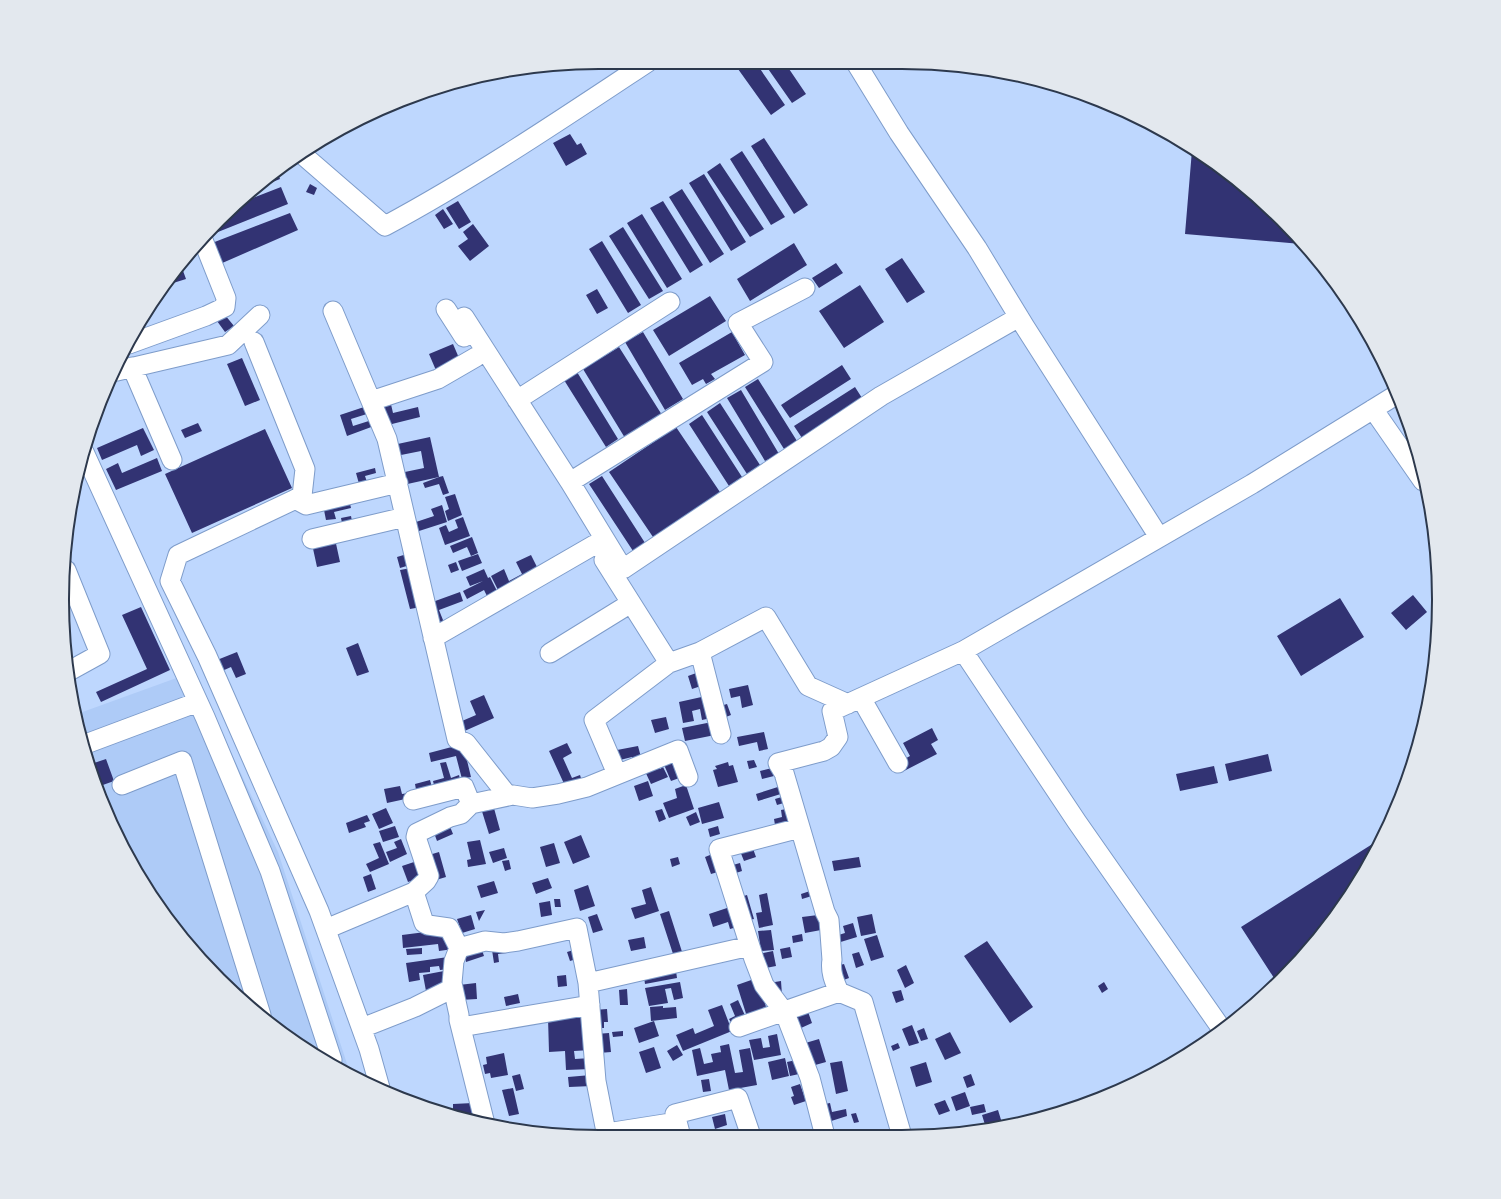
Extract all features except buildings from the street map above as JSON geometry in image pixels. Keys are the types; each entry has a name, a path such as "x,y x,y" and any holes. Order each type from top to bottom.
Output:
{"street":[{"path":"306,157 385,226 437,198 637,69"},
{"path":"860,69 899,133 977,248 1019,318 1159,538"},
{"path":"136,341 206,316 225,307 226,298 206,245"},
{"path":"570,482 763,362 738,323 805,288"},
{"path":"517,400 670,302"},
{"path":"446,309 669,663"},
{"path":"333,311 387,439 457,739 466,743 508,796"},
{"path":"172,460 125,369 228,344 260,315"},
{"path":"464,317 570,482 623,569 881,396 1019,318"},
{"path":"254,342 305,470 302,496 178,555 170,581 207,656 319,911 362,1028 378,1081"},
{"path":"371,401 438,379 476,357"},
{"path":"839,992 833,977 831,965 831,946 828,920 824,912 784,773 778,763 824,751 831,747 838,737 832,711 963,650 1252,484 1392,397"},
{"path":"1373,409 1416,471"},
{"path":"88,460 198,702 270,871 331,1057"},
{"path":"295,499 306,505 398,484"},
{"path":"312,539 405,517"},
{"path":"433,638 594,545"},
{"path":"70,579 100,654 74,668"},
{"path":"550,653 631,604"},
{"path":"617,774 594,720 669,663 700,652 766,616 808,686 855,701 898,763"},
{"path":"963,650 1077,822 1218,1024"},
{"path":"700,652 720,734"},
{"path":"89,743 198,702"},
{"path":"326,929 414,892 426,881 429,876 416,837 417,833 450,817 461,814 471,804 514,795 532,798 587,787 678,750 688,777"},
{"path":"122,785 182,761 258,1004"},
{"path":"413,800 464,788 471,804"},
{"path":"800,828 719,849 764,985 784,1011 810,1078 823,1130"},
{"path":"414,892 424,923 449,928 459,948 454,961 452,988 483,1117"},
{"path":"459,948 484,941 504,943 518,941 577,928 588,983 596,1081 606,1130"},
{"path":"588,983 750,946"},
{"path":"362,1028 415,1007 452,988"},
{"path":"739,1027 839,992 863,1002 900,1130"},
{"path":"461,1027 590,1005"},
{"path":"667,1130 679,1129 675,1114 738,1098 749,1130"}],"shaded area":[{"path":"193,672 278,852 348,1066 305,1041 250,998 224,975 179,922 158,894 140,865 109,803 97,770 81,712"}]}
